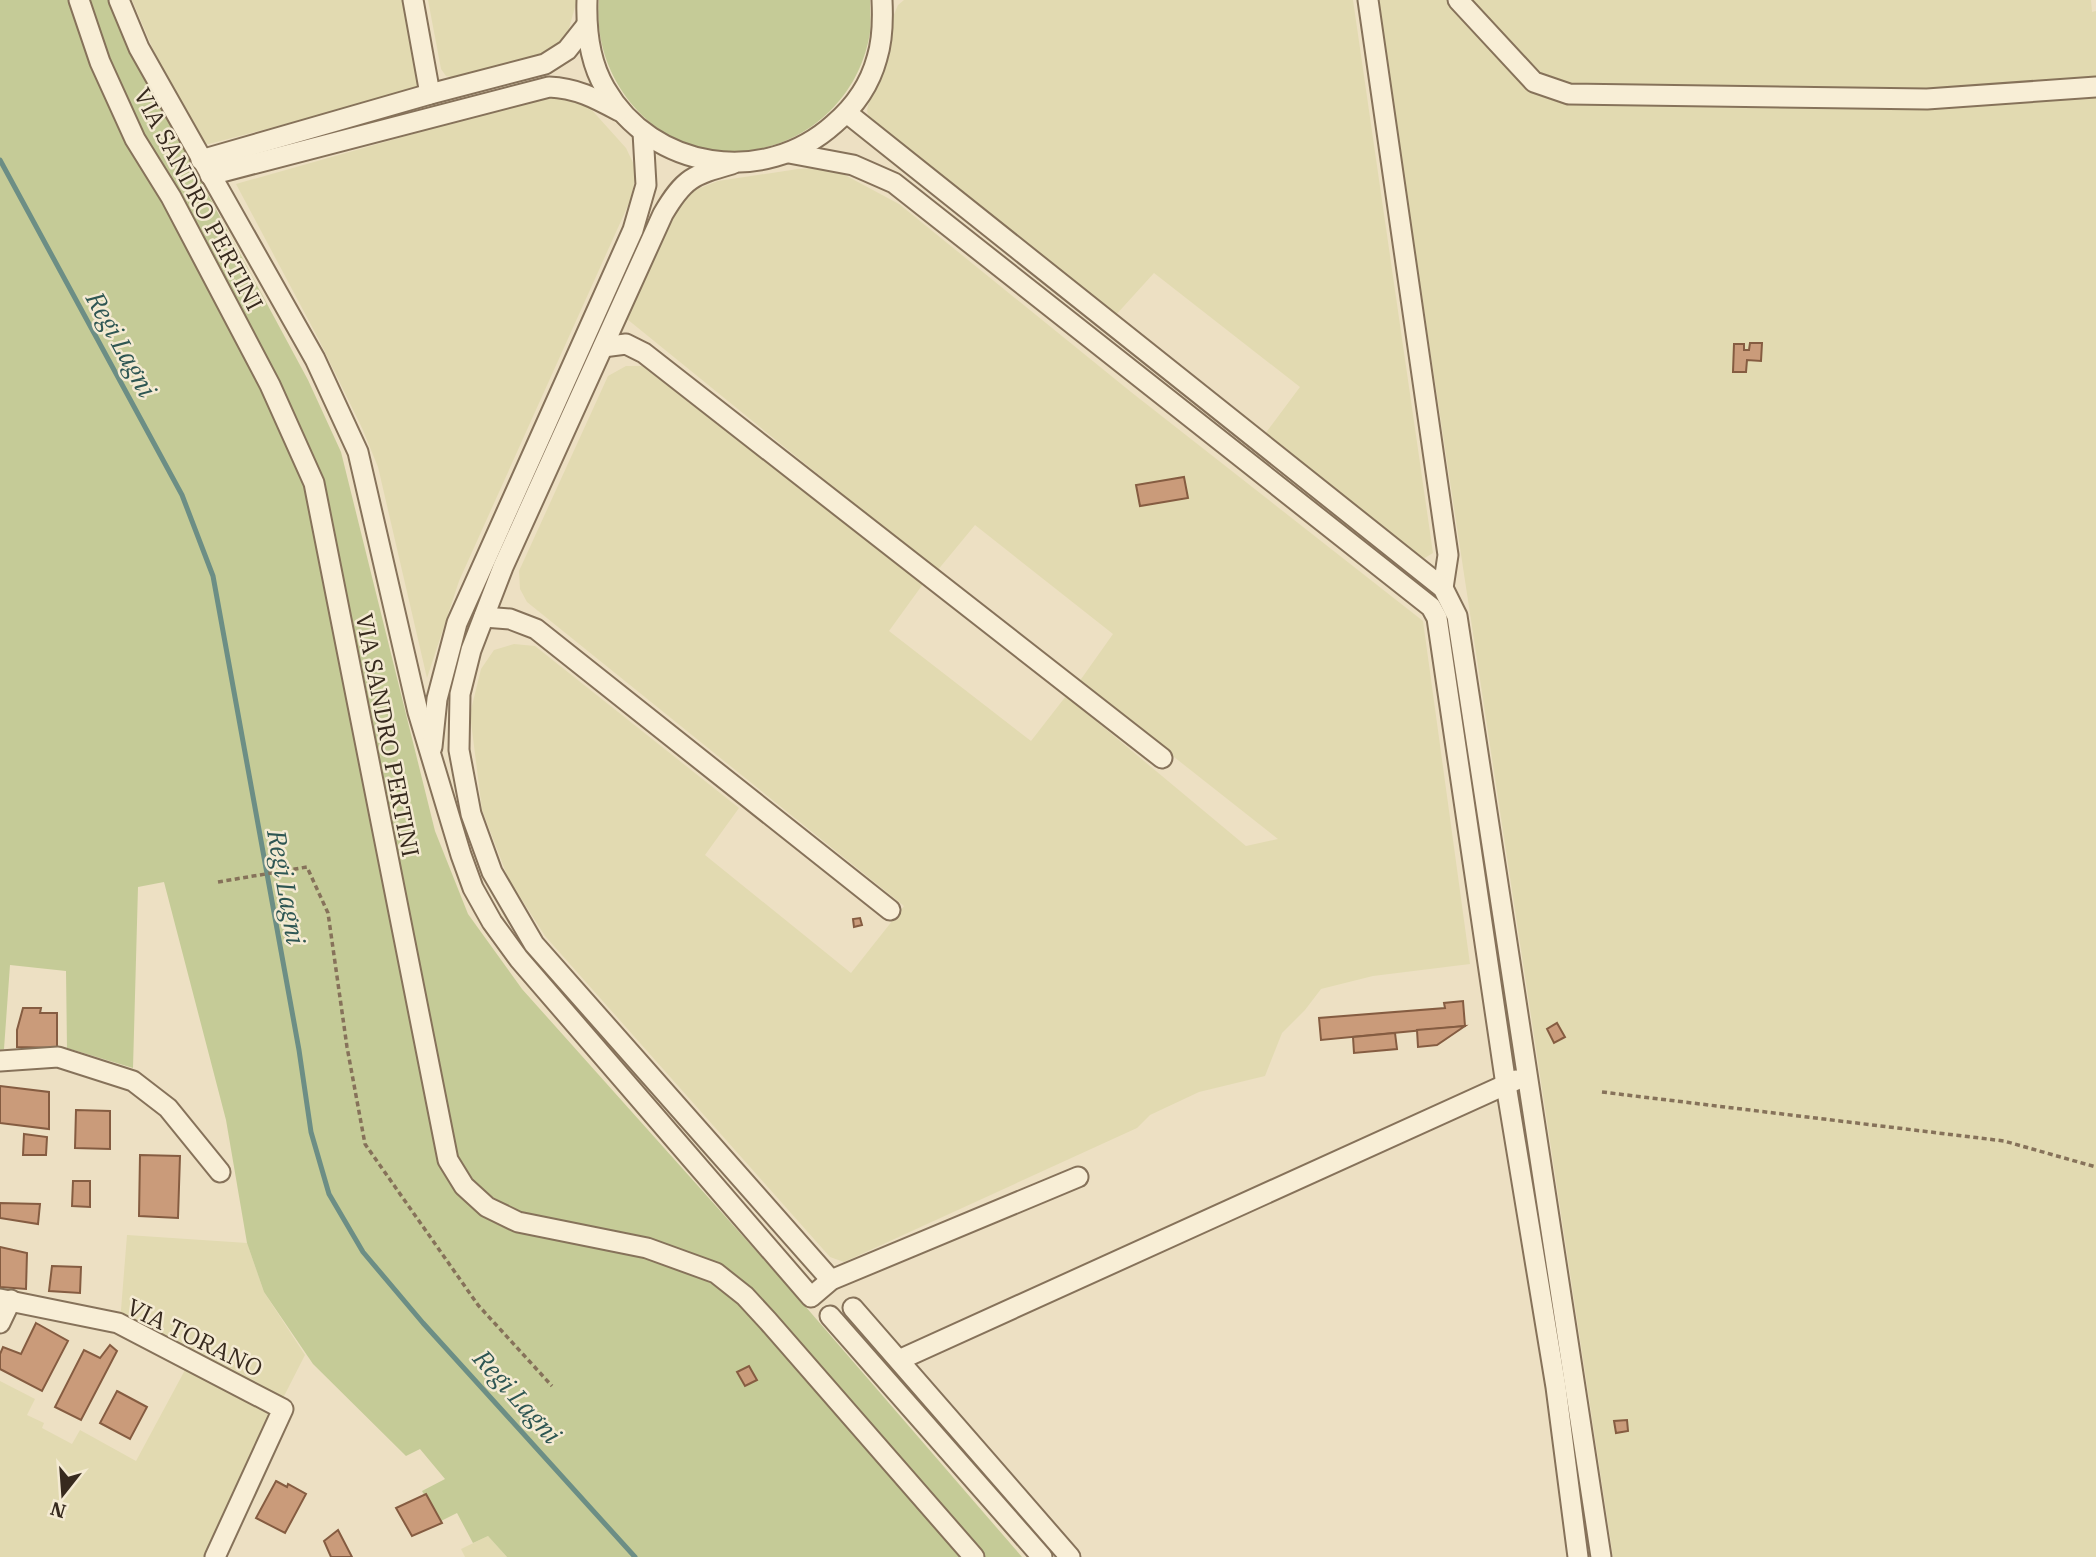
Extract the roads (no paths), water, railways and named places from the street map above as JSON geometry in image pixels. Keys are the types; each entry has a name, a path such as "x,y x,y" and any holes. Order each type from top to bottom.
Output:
{"street":[{"name":"VIA SANDRO PERTINI","path":"79,0 100,62 135,139 172,197 270,385 314,483 448,1160 464,1186 487,1207 519,1223 647,1248 716,1273 745,1296 768,1321 974,1557"},
{"path":"119,0 139,48 315,359 358,452 418,712 465,866 473,888 492,922 519,959 811,1297 831,1280 1078,1177"},
{"path":"413,0 430,94"},
{"path":"587,0 586,26 592,57 600,77 622,113"},
{"path":"205,167 550,87 569,87 589,95 622,113 643,132 685,155 732,163 761,161 789,153 820,137 847,113 864,88 877,59 883,28 882,0"},
{"path":"1368,0 1448,555 1443,588"},
{"path":"1458,0 1534,82 1569,94 1927,99 2096,87"},
{"path":"205,167 430,94 545,64 567,50 586,26"},
{"path":"847,113 1443,588 1457,616 1601,1557"},
{"path":"431,755 437,699 457,624 636,220 646,185 643,132"},
{"path":"789,153 853,165 894,183 1430,607 1437,618 1506,1085 1556,1387 1578,1557"},
{"path":"732,163 701,173 677,190 663,214 503,567 471,650 460,694 459,750 471,814 492,872 534,944 831,1280"},
{"path":"603,347 626,344 644,353 1162,758"},
{"path":"484,617 510,620 536,629 890,910"},
{"path":"0,1061 58,1057 133,1081 168,1108 220,1172"},
{"path":"899,1360 1527,1075"},
{"path":"0,1323 6,1300"},
{"name":"VIA TORANO","path":"6,1300 118,1323 283,1409 215,1557"},
{"path":"853,1308 1070,1557"},
{"path":"831,1316 1042,1557"}],"waterway":[{"name":"Regi Lagni","path":"0,160 182,495 213,576 299,1050 311,1132 329,1194 363,1252 423,1323 635,1557"}]}
